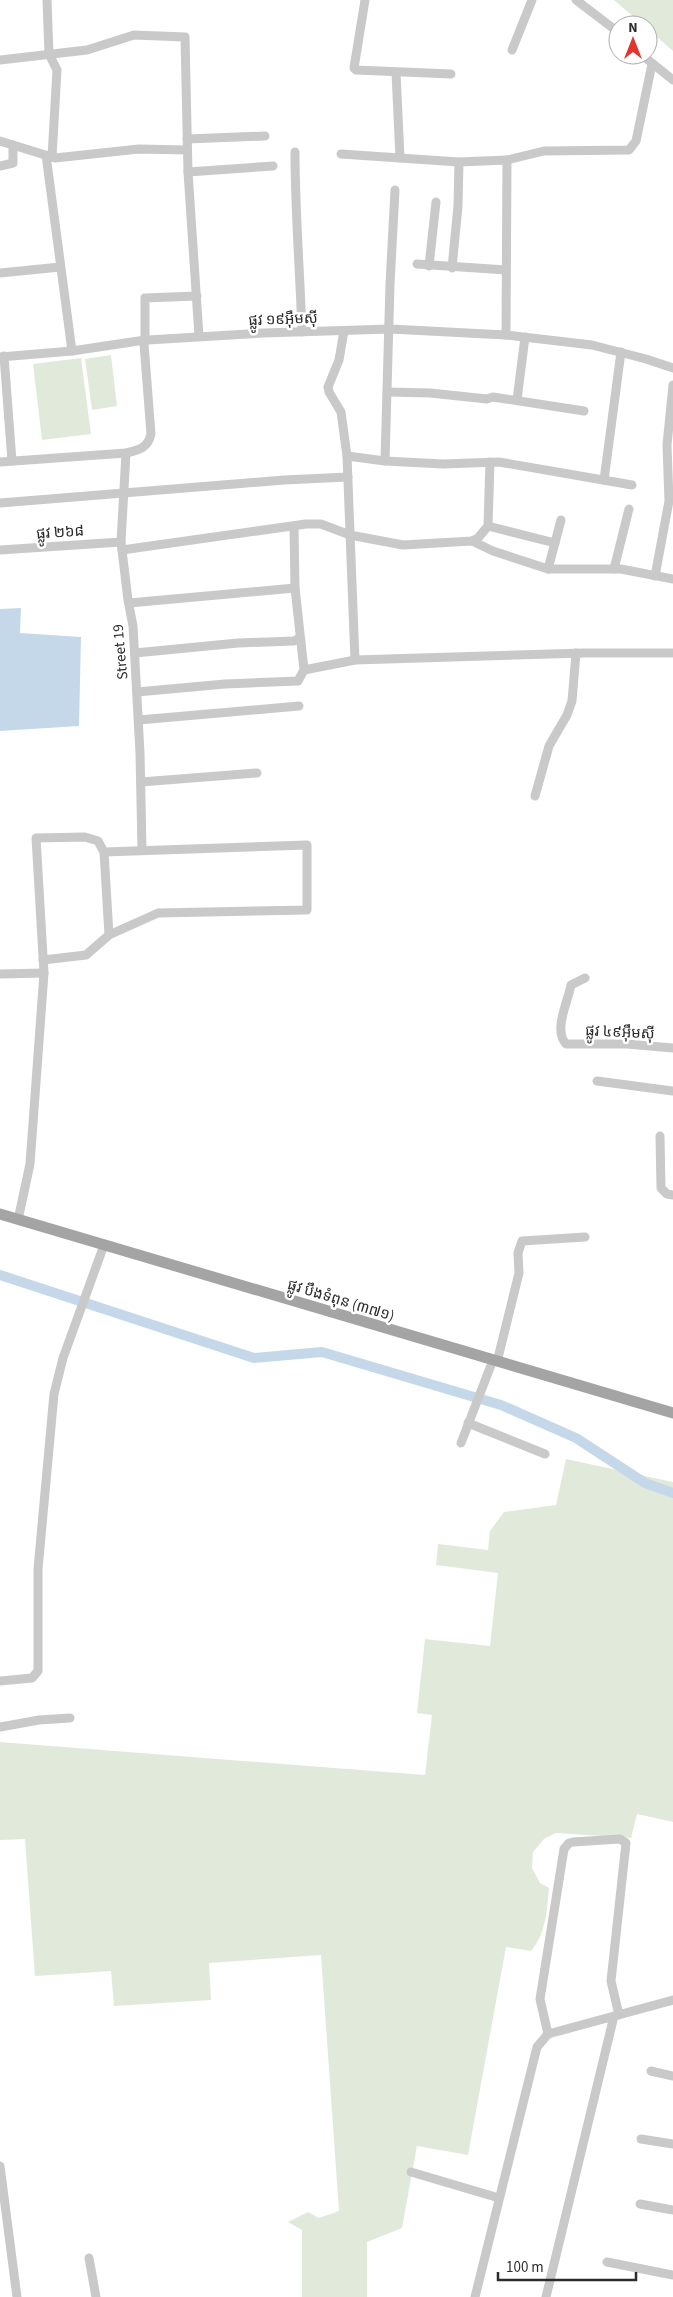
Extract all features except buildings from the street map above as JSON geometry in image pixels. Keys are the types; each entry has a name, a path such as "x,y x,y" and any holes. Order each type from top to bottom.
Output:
{"main road":[{"name":"ផ្លូវ បឹងទំពុន (៣៧១)","path":"0,1214 673,1413"}],"street":[{"path":"47,0 49,54 57,70 49,156 60,267 72,351"},
{"path":"365,0 354,68 356,70 451,74"},
{"path":"512,50 532,0"},
{"path":"576,0 608,24"},
{"path":"0,60 87,50 134,35 185,37 188,172 199,336"},
{"path":"341,154 459,162 507,160 544,151 629,150 636,141 652,65"},
{"path":"653,65 673,80"},
{"path":"396,73 400,158"},
{"path":"187,139 265,136"},
{"path":"0,141 49,156 139,149 187,150"},
{"path":"0,166 13,164 13,145"},
{"path":"295,152 295,204 300,256 302,332"},
{"path":"506,335 507,160"},
{"path":"452,268 458,206 459,162"},
{"path":"188,172 273,166"},
{"path":"385,461 390,284 396,190"},
{"path":"429,266 436,202"},
{"path":"417,264 452,268 506,270"},
{"path":"0,272 60,267"},
{"path":"0,462 126,453 144,447 150,441 151,434 144,340 144,298 197,296"},
{"name":"ផ្លូវ ១៩អ៊ឹមស៊ី","path":"2,357 72,351 144,340 199,336 390,329 506,335 592,345 673,368"},
{"path":"344,331 338,360 328,387 341,412 348,456 355,660"},
{"path":"517,400 525,337"},
{"path":"604,480 620,352"},
{"path":"2,357 4,420 12,461"},
{"path":"655,576 671,499 667,445 673,385"},
{"path":"388,392 430,393 487,398 493,396 584,411"},
{"name":"Street 19","path":"126,453 122,546 135,653 139,720 142,850"},
{"path":"348,456 385,461 442,464 490,462 632,485"},
{"path":"472,540 478,538 488,526 490,462"},
{"path":"0,503 284,480 348,477"},
{"path":"614,569 629,509"},
{"path":"548,568 561,520"},
{"name":"ផ្លូវ ២៦៨","path":"0,550 122,546 322,524 350,535 403,545 472,540"},
{"path":"137,692 298,680 304,670 295,588 294,526"},
{"path":"488,526 555,543"},
{"path":"472,540 493,551 548,568 614,569 673,579"},
{"path":"129,603 295,588"},
{"path":"135,653 238,642 294,641 299,638"},
{"path":"535,796 549,746 568,715 572,701 576,653"},
{"path":"304,670 355,660 576,653 673,653"},
{"path":"139,720 299,706"},
{"path":"141,782 257,773"},
{"path":"18,1220 30,1164 44,973 36,838 93,838 98,842 104,852 109,935"},
{"path":"43,960 86,956 109,935 158,914 307,910 307,844 104,852"},
{"path":"0,974 44,973"},
{"name":"ផ្លូវ ៤៩អ៊ឹមស៊ី","path":"584,978 571,986 567,1004 561,1017 562,1039 566,1044 627,1044 673,1048"},
{"path":"597,1081 673,1091"},
{"path":"660,1136 662,1188 667,1194 673,1195"},
{"path":"461,1443 495,1361 519,1273 518,1253 522,1241 585,1237"},
{"path":"0,1680 32,1678 38,1671 38,1569 54,1394 63,1358 104,1245"},
{"path":"468,1423 545,1454"},
{"path":"0,1726 39,1720 70,1718"},
{"path":"546,2297 616,2015 610,1981 626,1843 620,1839 573,1842 569,1843 564,1849 540,1999 548,2034"},
{"path":"475,2297 537,2048 548,2034 673,2000"},
{"path":"652,2071 673,2076"},
{"path":"641,2138 673,2144"},
{"path":"0,2166 17,2297"},
{"path":"411,2172 499,2198"},
{"path":"640,2204 673,2210"},
{"path":"89,2258 96,2297"},
{"path":"607,2262 673,2275"}],"green space":[{"path":"614,0 673,0 673,51 658,38 658,15 631,15"},
{"path":"111,355 117,406 92,410 85,359"},
{"path":"81,358 91,434 42,440 33,364"},
{"path":"566,1459 673,1482 673,1822 637,1814 631,1838 556,1833 544,1839 533,1852 532,1868 540,1883 549,1888 545,1921 540,1937 531,1951 506,1947 468,2155 417,2146 402,2228 367,2242 367,2297 302,2297 302,2230 288,2222 308,2212 319,2218 339,2211 321,1955 209,1963 211,2000 114,2006 111,1971 35,1976 25,1839 0,1840 0,1742 425,1775 432,1715 417,1713 425,1639 490,1646 498,1573 436,1565 438,1544 488,1550 490,1531 504,1512 556,1505"}],"water":[{"path":"21,608 20,633 81,637 79,726 0,731 0,609"}],"waterway":[{"path":"0,1275 254,1358 322,1352 501,1405 576,1438 645,1483 673,1493"}]}
